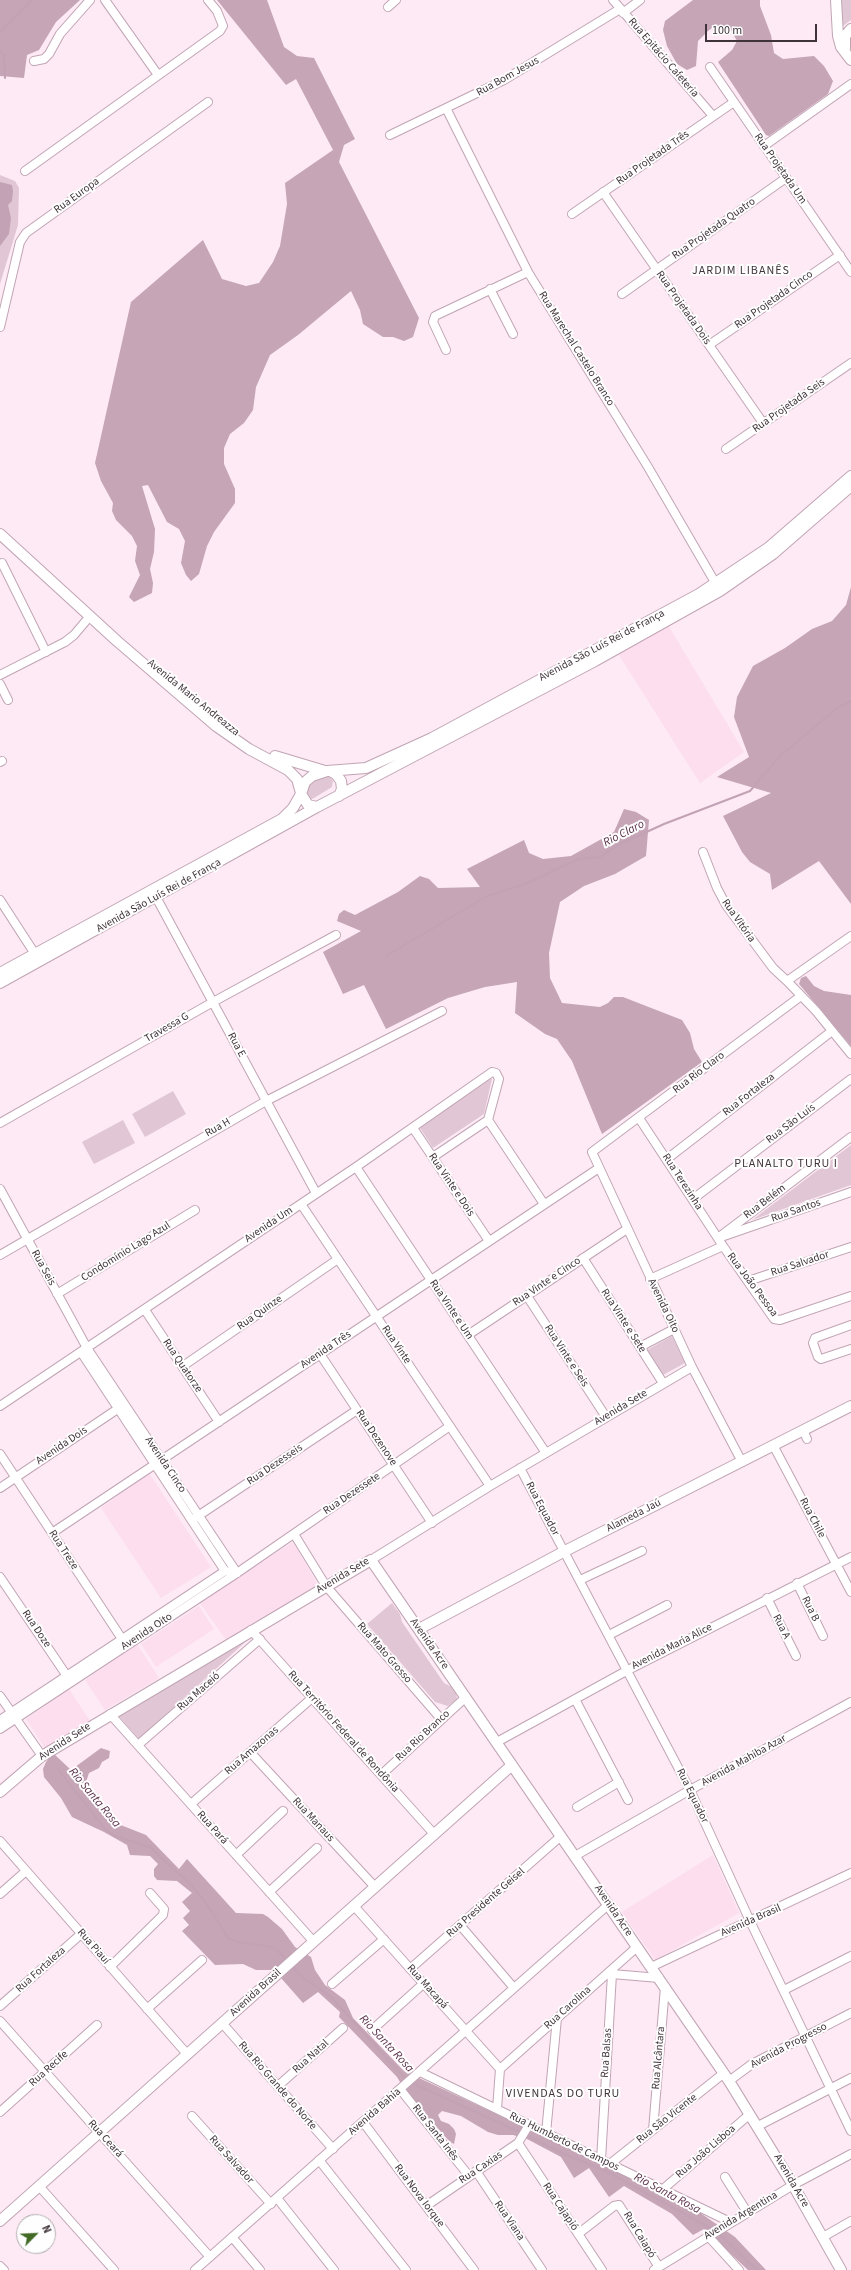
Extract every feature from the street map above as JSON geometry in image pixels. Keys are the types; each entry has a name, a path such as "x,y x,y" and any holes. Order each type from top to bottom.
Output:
{"main road":[{"path":"836,0 838,36 851,60"},
{"path":"851,29 846,34 844,43 851,60"},
{"name":"Avenida São Luís Rei de França","path":"328,771 366,768 432,738 716,584 768,548 851,476"},
{"name":"Avenida São Luís Rei de França","path":"339,796 595,661 720,592 773,554 851,486"},
{"name":"Avenida Mario Andreazza","path":"0,534 90,616 216,726 249,749 288,770 297,780 301,793"},
{"name":"Avenida Mario Andreazza","path":"90,616 236,735 275,756 328,771"},
{"path":"328,771 336,774 341,781 342,789 339,796 317,807 311,807 304,802 301,793 308,779 316,774 328,771"},
{"name":"Avenida São Luís Rei de França","path":"0,973 282,819 293,808 301,793"},
{"name":"Avenida São Luís Rei de França","path":"0,984 317,807"},
{"name":"Alameda Jaú","path":"419,1629 565,1551 773,1445 805,1434 851,1406"},
{"name":"Avenida Sete","path":"0,1792 42,1756 251,1630 371,1560"},
{"name":"Avenida Acre","path":"371,1560 727,2077 793,2185 841,2270"},
{"name":"Avenida Brasil","path":"0,2221 512,1765"}],"street":[{"path":"34,61 44,59 49,54 67,24 90,0"},
{"path":"106,0 158,75"},
{"path":"25,171 223,28 217,11 208,0"},
{"path":"388,7 396,0"},
{"name":"Rua Epitácio Cafeteria","path":"613,0 713,116"},
{"name":"Rua Bom Jesus","path":"390,135 534,64 640,0"},
{"name":"Rua Projetada Um","path":"710,67 851,272"},
{"path":"764,146 851,84"},
{"name":"Rua Europa","path":"0,327 6,318 20,242 26,233 208,102"},
{"name":"Rua Projetada Três","path":"572,214 734,102"},
{"name":"Rua Marechal Castelo Branco","path":"446,108 528,272 648,467 716,584"},
{"name":"Rua Projetada Quatro","path":"622,294 786,178"},
{"name":"Rua Projetada Dois","path":"603,192 763,424"},
{"name":"Rua Projetada Cinco","path":"709,345 840,255"},
{"path":"446,350 433,322 435,316 528,272"},
{"path":"490,290 513,334"},
{"name":"Rua Projetada Seis","path":"726,449 851,363"},
{"path":"2,563 46,652"},
{"path":"0,675 46,652 74,635 90,616"},
{"path":"0,684 8,700"},
{"name":"Rua Vitória","path":"703,852 717,888 726,906 773,968 787,981 832,1031"},
{"name":"Rua E","path":"156,897 316,1194"},
{"path":"0,900 35,954"},
{"name":"Travessa G","path":"0,1123 212,1002 336,935"},
{"path":"787,981 851,936"},
{"name":"Rua Rio Claro","path":"595,1148 639,1118 801,996"},
{"name":"Rua H","path":"0,1255 266,1101 442,1011"},
{"path":"832,1031 851,1054"},
{"name":"Rua Fortaleza","path":"667,1159 832,1031"},
{"name":"Avenida Um","path":"0,1406 356,1167 492,1072 496,1073 499,1079 488,1120"},
{"name":"Rua São Luís","path":"693,1199 851,1079"},
{"name":"Rua Terezinha","path":"639,1118 723,1246"},
{"path":"433,1157 488,1120 544,1204"},
{"name":"Rua Vinte e Dois","path":"413,1128 489,1241"},
{"name":"Rua Belém","path":"718,1238 851,1137"},
{"name":"Avenida Oito","path":"595,1148 592,1152 650,1279 692,1367 742,1462"},
{"name":"Rua Vinte e Um","path":"356,1167 546,1453"},
{"name":"Avenida Três","path":"52,1533 599,1168"},
{"name":"Rua Seis","path":"0,1189 57,1294 84,1350"},
{"name":"Rua Santos","path":"718,1238 851,1192"},
{"name":"Rua Vinte","path":"301,1204 490,1486"},
{"name":"Condomínio Lago Azul","path":"57,1294 195,1210"},
{"name":"Rua Vinte e Cinco","path":"468,1335 627,1229"},
{"path":"650,1279 723,1246"},
{"name":"Rua João Pessoa","path":"723,1246 777,1320 851,1296"},
{"name":"Rua Salvador","path":"748,1281 851,1247"},
{"name":"Rua Vinte e Sete","path":"583,1258 663,1383"},
{"name":"Rua Quinze","path":"183,1366 338,1259"},
{"name":"Rua Vinte e Seis","path":"527,1296 606,1417"},
{"name":"Rua Quatorze","path":"145,1310 220,1422"},
{"path":"851,1325 815,1338 813,1343 818,1358 821,1359 851,1349"},
{"path":"640,1347 674,1329"},
{"name":"Avenida Cinco","path":"84,1350 195,1518 237,1573"},
{"name":"Rua Dezenove","path":"320,1354 432,1523"},
{"name":"Avenida Sete","path":"371,1560 490,1486 692,1367"},
{"name":"Avenida Dois","path":"0,1488 121,1406"},
{"name":"Rua Dezesseis","path":"195,1518 357,1410"},
{"name":"Rua Dezessete","path":"294,1534 450,1426"},
{"name":"Rua Chile","path":"773,1445 851,1592"},
{"name":"Rua Treze","path":"0,1454 124,1642"},
{"name":"Rua Equador","path":"520,1468 690,1790 750,1921 851,2131"},
{"name":"Avenida Cinco","path":"195,1518 225,1571"},
{"name":"Avenida Oito","path":"124,1642 237,1573 294,1534"},
{"name":"Rua Mato Grosso","path":"294,1534 326,1586 441,1719"},
{"path":"580,1580 642,1551"},
{"name":"Avenida Maria Alice","path":"497,1742 628,1670 766,1598 851,1557"},
{"path":"0,1730 14,1716 124,1642 225,1571 237,1573"},
{"name":"Rua Doze","path":"0,1577 69,1679"},
{"name":"Rua B","path":"797,1583 822,1636"},
{"name":"Rua A","path":"766,1598 796,1656"},
{"path":"609,1635 667,1605"},
{"name":"Rua Território Federal de Rondônia","path":"251,1630 434,1834"},
{"name":"Rua Maceió","path":"138,1745 260,1639"},
{"path":"0,1696 42,1756"},
{"name":"Rua Rio Branco","path":"381,1775 466,1697"},
{"name":"Rua Amazonas","path":"191,1804 312,1698"},
{"path":"575,1699 628,1800"},
{"name":"Avenida Mahiba Azar","path":"575,1856 690,1790 851,1702"},
{"name":"Rua Pará","path":"110,1714 314,1942"},
{"path":"0,1720 14,1716"},
{"name":"Rua Manaus","path":"250,1752 375,1887"},
{"path":"577,1807 619,1782"},
{"path":"236,1855 283,1811"},
{"name":"Rua Presidente Geisel","path":"410,1969 561,1836"},
{"name":"Rua Piauí","path":"0,1841 187,2054"},
{"path":"269,1892 317,1848"},
{"path":"0,1894 26,1871"},
{"name":"Avenida Brasil","path":"651,1967 851,1873"},
{"path":"110,1967 163,1915 161,1906 150,1893"},
{"name":"Avenida Bahia","path":"195,2270 234,2240 402,2087 608,1905"},
{"name":"Rua Macapá","path":"354,1906 500,2069"},
{"path":"460,1925 514,1988"},
{"name":"Rua Fortaleza","path":"0,2006 81,1934"},
{"path":"332,1984 384,1940"},
{"name":"Rua Carolina","path":"500,2069 556,2018 611,1972 637,1947"},
{"path":"784,1990 851,1956"},
{"path":"147,2009 202,1960"},
{"path":"611,1972 662,1983"},
{"name":"Rua Balsas","path":"601,2160 611,1972"},
{"name":"Rua Alcântara","path":"653,2130 662,1983"},
{"path":"372,2030 424,1984"},
{"name":"Avenida Progresso","path":"727,2077 806,2038 851,2013"},
{"path":"546,2133 556,2018"},
{"name":"Rua Ceará","path":"0,2021 210,2257"},
{"name":"Rua Rio Grande do Norte","path":"222,2023 333,2149"},
{"name":"Rua Recife","path":"0,2112 97,2025"},
{"name":"Rua Natal","path":"278,2086 343,2028"},
{"path":"497,2109 500,2069"},
{"name":"Rua Humberto de Campos","path":"417,2074 497,2109 528,2127 546,2133 610,2164 726,2224"},
{"name":"Rua São Vicente","path":"610,2164 653,2130 727,2077"},
{"path":"758,2126 851,2078"},
{"name":"Rua Santa Inês","path":"402,2087 472,2174"},
{"name":"Rua João Lisboa","path":"662,2190 750,2114"},
{"name":"Rua Salvador","path":"192,2116 276,2201 334,2270"},
{"name":"Rua Nova Iorque","path":"363,2122 474,2270"},
{"name":"Rua Caxias","path":"426,2206 519,2142 528,2127"},
{"name":"Rua Cajapió","path":"519,2142 602,2270"},
{"name":"Avenida Argentina","path":"656,2269 726,2224 793,2185 851,2154"},
{"path":"321,2162 406,2270"},
{"name":"Rua Viana","path":"472,2174 539,2269"},
{"path":"725,2177 747,2212"},
{"path":"39,2186 114,2270"},
{"name":"Rua Caiapó","path":"578,2234 617,2205 622,2208 656,2269"},
{"path":"822,2237 851,2221"},
{"path":"710,2235 739,2270"},
{"path":"234,2240 260,2270"},
{"path":"0,2266 4,2270"}],"shaded area":[{"path":"0,0 80,0 56,22 39,50 27,55 24,78 0,76"},
{"path":"217,0 267,0 284,47 297,56 314,58 355,139 344,145 339,162 419,318 413,337 404,341 393,337 383,337 363,324 360,310 351,291 298,335 270,355 256,387 253,410 244,423 230,434 224,448 224,464 235,489 235,503 214,532 207,546 199,574 191,581 186,575 181,563 185,541 179,529 167,522 148,485 142,486 155,529 154,552 150,569 153,583 152,593 134,602 129,597 140,575 135,561 137,546 132,536 116,520 112,511 113,503 101,481 95,463 131,302 203,240 222,279 246,286 259,283 273,262 280,246 287,204 285,183 333,150 296,79 286,85"},
{"path":"693,0 760,0 760,6 771,35 774,53 783,59 814,56 824,66 833,81 828,94 769,136 766,135 718,62 732,50 737,41 731,30 716,25 708,31 698,41 696,66 687,70 677,64 667,46 663,30 665,21"},
{"path":"841,0 851,0 851,20 843,26"},
{"path":"0,175 15,181 19,188 18,225 0,284"},
{"path":"0,182 12,185 13,191 12,201 8,205 11,218 9,234 0,246"},
{"path":"851,587 851,904 819,861 772,890 770,874 750,862 742,852 723,816 771,793 717,777 749,757 734,717 737,697 753,666 785,648 812,629 832,621 846,605"},
{"path":"668,625 744,752 700,783 617,652"},
{"path":"323,775 330,776 333,781 332,787 310,800 307,798 305,788"},
{"path":"624,809 636,812 649,820 646,856 615,874 584,886 560,902 549,953 550,978 562,1003 600,1007 608,1003 614,997 623,997 682,1020 690,1033 694,1049 702,1062 602,1134 572,1061 557,1039 545,1034 515,1013 517,982 485,987 448,998 386,1029 364,985 343,994 323,952 361,931 337,921 339,914 344,910 355,915 398,892 420,876 429,879 438,888 480,887 467,869 524,840 529,853 543,859 571,856 614,832"},
{"path":"806,976 814,986 824,991 851,995 851,1046 799,984 801,978"},
{"path":"488,1078 492,1079 484,1114 433,1148 420,1128"},
{"path":"173,1091 186,1114 145,1137 132,1114"},
{"path":"123,1120 135,1143 94,1164 82,1142"},
{"path":"851,1145 851,1185 752,1220"},
{"path":"672,1336 685,1363 663,1375 647,1350"},
{"path":"149,1473 211,1567 161,1598 101,1508"},
{"path":"293,1542 318,1585 226,1640 199,1602"},
{"path":"392,1603 400,1614 402,1622 444,1683 452,1687 456,1693 457,1699 448,1706 435,1702 367,1624"},
{"path":"199,1606 214,1629 156,1667 141,1644"},
{"path":"252,1636 139,1739 118,1715"},
{"path":"137,1644 159,1678 105,1710 85,1680"},
{"path":"69,1689 90,1721 46,1750 26,1719"},
{"path":"101,1748 110,1751 109,1758 102,1762 99,1768 89,1773 86,1782 99,1796 108,1820 146,1835 179,1869 187,1859 236,1913 263,1914 268,1917 282,1929 295,1947 311,1957 315,1970 325,1985 345,2000 353,2018 404,2071 520,2125 699,2212 735,2237 766,2270 748,2270 704,2229 693,2235 672,2214 624,2186 609,2197 589,2168 574,2178 561,2157 527,2139 513,2135 498,2135 488,2132 461,2116 442,2111 438,2115 441,2121 449,2124 454,2129 456,2134 454,2144 450,2142 406,2092 397,2077 339,2017 340,2012 318,1992 303,2003 274,1970 256,1970 243,1964 215,1965 182,1931 189,1925 183,1918 190,1911 182,1902 192,1893 177,1881 157,1880 154,1876 154,1869 158,1864 150,1856 130,1855 127,1845 72,1817 61,1798 44,1777 43,1769 53,1753 71,1770"},
{"path":"713,1855 739,1913 655,1960 622,1912"}],"waterway":[{"path":"0,32 32,0"},
{"path":"0,51 4,56 5,78"},
{"name":"Rio Claro","path":"386,956 487,896 523,885 579,859 600,857 618,845 664,824 750,791 780,756 837,708 851,701"},
{"name":"Rio Santa Rosa","path":"58,1769 105,1829 115,1836 150,1847 192,1886 206,1903 228,1938 238,1942 271,1947 278,1951 288,1961"},
{"name":"Rio Santa Rosa","path":"292,1967 305,1979 330,1996 406,2079"},
{"name":"Rio Santa Rosa","path":"412,2083 522,2133"},
{"name":"Rio Santa Rosa","path":"526,2135 564,2154 606,2171 714,2230"},
{"name":"Rio Santa Rosa","path":"718,2233 757,2270"}],"district":[{"name":"JARDIM LIBANÊS","path":"741,271"},
{"name":"PLANALTO TURU I","path":"786,1164"},
{"name":"VIVENDAS DO TURU","path":"563,2094"}]}
